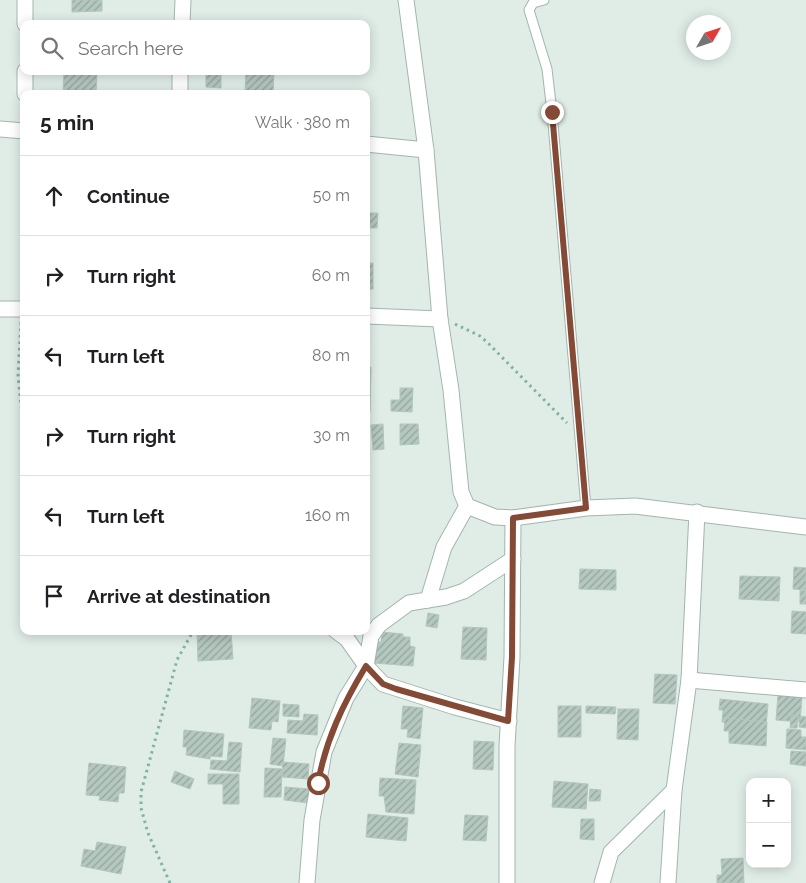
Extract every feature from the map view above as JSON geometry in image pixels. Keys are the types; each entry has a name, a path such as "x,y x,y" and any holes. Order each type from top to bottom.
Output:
{"street":[{"path":"25,0 25,20"},
{"path":"182,20 183,0"},
{"path":"406,0 426,150 440,319 451,390 461,492 467,506 495,517 513,518 586,508 635,506 697,512 806,527"},
{"path":"25,75 25,90"},
{"path":"180,75 180,90"},
{"path":"0,129 20,131"},
{"path":"370,144 426,150"},
{"path":"0,309 20,309"},
{"path":"370,316 440,319"},
{"path":"428,600 444,547 467,506"},
{"path":"668,883 674,790 689,680 697,512"},
{"path":"507,883 508,721 512,657 513,518"},
{"path":"307,883 312,820 324,752 346,698 366,666 371,636 379,624 409,603 464,591 513,559"},
{"path":"342,635 347,639 366,666 383,684 508,721"},
{"path":"689,680 806,690"},
{"path":"602,883 610,852 674,790"}],"lane":[{"path":"544,0 533,4 529,10 547,68 586,508"}],"path":[{"path":"440,319 469,331 489,344 579,435"},
{"path":"20,349 18,375 20,395"},
{"path":"170,883 148,833 141,808 141,792 177,660 191,635"}],"building":[{"path":"72,0 102,0 102,11 72,12"},
{"path":"64,75 97,75 96,90 63,90"},
{"path":"206,75 221,75 221,88 206,87"},
{"path":"246,75 274,75 273,90 245,90"},
{"path":"370,213 378,213 377,228 370,228"},
{"path":"370,263 373,263 373,289 370,289"},
{"path":"370,367 371,367 370,413"},
{"path":"400,388 413,388 412,412 391,411 391,400 400,400"},
{"path":"383,424 384,449 373,450 371,425"},
{"path":"400,424 418,424 419,444 400,445"},
{"path":"794,567 806,568 806,590 793,589"},
{"path":"580,569 616,570 616,590 579,589"},
{"path":"740,576 780,577 779,601 739,599"},
{"path":"800,590 806,591 806,604 800,604"},
{"path":"792,611 806,612 806,634 791,633"},
{"path":"428,613 439,615 437,628 426,626"},
{"path":"463,627 487,628 486,660 461,659"},
{"path":"382,632 403,634 403,637 410,637 410,646 415,647 413,666 373,663 375,642 381,642"},
{"path":"197,635 231,635 233,659 198,661"},
{"path":"655,674 677,675 675,704 653,703"},
{"path":"778,695 802,697 800,722 776,720"},
{"path":"252,698 280,701 278,722 272,721 271,730 249,728"},
{"path":"720,699 768,704 766,726 722,722 723,710 719,710"},
{"path":"283,704 299,705 299,717 283,716"},
{"path":"403,706 423,708 420,739 407,737 408,729 401,729"},
{"path":"558,706 581,706 581,737 558,737"},
{"path":"586,706 616,707 615,714 586,713"},
{"path":"618,709 639,709 638,740 617,739"},
{"path":"304,714 318,715 317,735 287,733 288,720 303,721"},
{"path":"791,715 798,715 797,728 790,728"},
{"path":"800,716 806,717 806,728 799,727"},
{"path":"725,718 767,722 766,746 729,743 729,731 724,731"},
{"path":"787,729 801,730 801,737 806,737 806,750 786,748"},
{"path":"184,730 224,734 222,757 210,756 210,759 186,755 187,747 183,747"},
{"path":"273,738 286,739 283,766 270,764"},
{"path":"474,741 494,742 493,770 473,769"},
{"path":"229,742 242,743 240,772 210,769 211,760 227,761"},
{"path":"399,743 421,745 418,777 395,774"},
{"path":"791,751 806,752 806,766 790,764"},
{"path":"283,762 309,764 308,779 282,777"},
{"path":"89,763 126,767 124,793 119,793 118,802 99,800 100,796 86,795"},
{"path":"265,768 282,769 281,797 264,797"},
{"path":"175,771 194,779 190,789 171,782"},
{"path":"208,774 239,774 239,804 223,804 223,784 208,784"},
{"path":"380,778 416,780 414,814 386,812 384,796 379,796"},
{"path":"554,781 588,784 586,809 552,807"},
{"path":"285,787 310,789 309,803 284,800"},
{"path":"590,789 601,790 600,801 589,801"},
{"path":"368,814 408,818 406,841 366,837"},
{"path":"465,815 488,816 486,841 463,840"},
{"path":"581,819 594,819 594,840 580,839"},
{"path":"97,842 126,847 121,874 81,866 84,849 95,851"},
{"path":"743,858 744,883 717,883 717,875 722,875 721,859"}],"route":[{"path":"318,783 324,752 331,730 346,698 366,666 383,684 455,707 508,721 512,657 513,518 586,508 574,394 552,112"}]}
